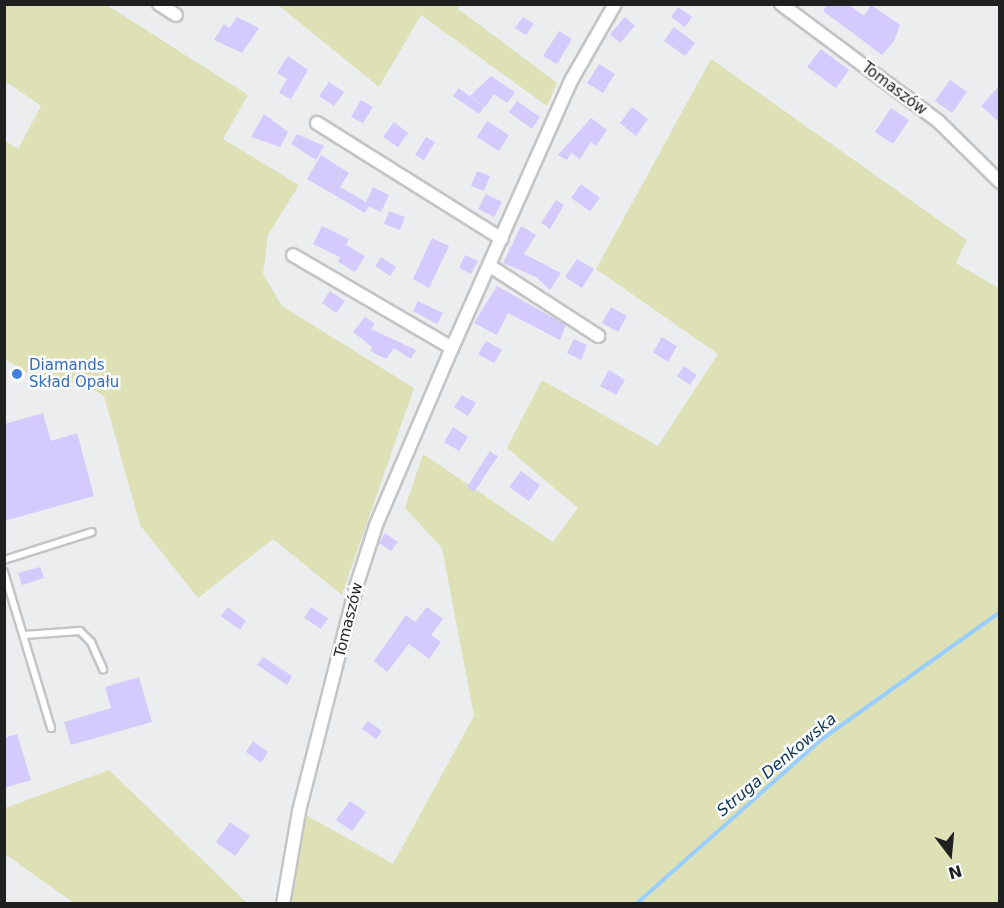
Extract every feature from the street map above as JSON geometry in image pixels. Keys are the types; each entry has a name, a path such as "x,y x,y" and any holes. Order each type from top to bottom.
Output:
{"street":[{"path":"159,4 176,15"},
{"name":"Tomaszów","path":"283,903 299,811 356,587 376,525 572,79 615,4"},
{"name":"Tomaszów","path":"781,4 938,121 999,182"},
{"path":"317,123 502,239"},
{"path":"293,255 452,348"},
{"path":"489,266 598,336"}],"lane":[{"path":"4,561 92,532"},
{"path":"4,572 51,728"},
{"path":"24,635 80,631 92,642 103,669"}],"green space":[{"path":"5,4 107,5 248,95 223,139 299,185 268,235 263,274 282,306 414,388 342,595 273,539 198,598 140,525 104,396 78,381 53,388 5,359 5,141 18,149 41,106 5,81"},
{"path":"278,5 460,5 458,9 557,83 547,106 421,15 379,87"},
{"path":"711,59 967,240 956,263 1000,289 999,903 284,904 299,811 393,864 474,716 442,548 405,508 423,454 553,542 578,508 507,448 542,380 658,446 718,354 596,269"},
{"path":"109,770 247,903 74,903 5,854 5,808"}],"building":[{"path":"827,4 848,4 864,16 871,5 900,25 894,41 882,55 823,11"},
{"path":"678,7 692,17 685,27 671,17"},
{"path":"237,17 259,28 242,53 214,40 224,24 229,28"},
{"path":"523,17 534,24 526,35 515,28"},
{"path":"625,17 635,26 620,43 610,34"},
{"path":"674,27 695,43 685,56 664,41"},
{"path":"559,31 572,39 557,64 543,56"},
{"path":"821,49 849,70 836,88 807,67"},
{"path":"288,56 308,70 291,99 279,93 287,79 277,73"},
{"path":"599,64 615,74 603,93 587,83"},
{"path":"491,76 515,92 507,103 494,94 485,107 470,96"},
{"path":"950,80 967,92 952,113 935,101"},
{"path":"329,82 344,92 334,106 319,96"},
{"path":"999,86 999,122 981,106"},
{"path":"459,88 484,107 479,114 453,96"},
{"path":"361,100 373,107 363,123 351,117"},
{"path":"517,101 540,117 532,129 509,112"},
{"path":"632,107 648,119 636,136 620,123"},
{"path":"891,108 909,120 893,144 875,132"},
{"path":"264,114 288,132 280,147 251,137"},
{"path":"591,118 607,130 596,146 591,142 580,159 571,153 567,160 558,155"},
{"path":"487,121 509,135 499,151 477,137"},
{"path":"394,122 408,133 398,147 383,137"},
{"path":"297,134 324,146 316,160 291,144"},
{"path":"426,137 435,142 424,160 415,155"},
{"path":"321,155 349,173 340,187 366,202 373,187 389,195 381,212 369,206 365,213 307,179"},
{"path":"477,171 490,176 484,191 471,186"},
{"path":"581,184 600,198 590,211 571,198"},
{"path":"486,194 502,202 494,217 478,209"},
{"path":"556,200 564,205 550,229 541,223"},
{"path":"389,211 405,217 400,230 384,224"},
{"path":"322,226 349,239 346,245 365,256 355,272 338,262 340,257 313,244"},
{"path":"521,226 536,235 524,254 561,273 550,290 536,277 503,263"},
{"path":"432,238 449,246 429,288 413,279"},
{"path":"465,255 478,261 471,274 459,268"},
{"path":"381,257 396,267 390,276 375,266"},
{"path":"577,259 594,269 582,288 565,277"},
{"path":"497,286 566,325 560,340 508,313 497,335 474,323"},
{"path":"330,291 345,301 336,313 322,303"},
{"path":"418,301 443,313 437,324 413,311"},
{"path":"611,307 627,316 618,332 602,323"},
{"path":"365,317 375,324 371,329 416,350 411,359 394,348 386,359 370,351 372,347 353,332"},
{"path":"662,337 677,346 668,362 653,352"},
{"path":"574,339 587,345 581,360 567,353"},
{"path":"486,341 502,350 494,363 478,354"},
{"path":"684,366 697,375 690,385 677,376"},
{"path":"609,370 625,380 616,395 600,386"},
{"path":"462,395 476,403 468,416 454,407"},
{"path":"43,413 51,441 77,433 94,496 4,521 4,424"},
{"path":"453,427 468,437 459,451 444,442"},
{"path":"490,451 498,456 474,492 467,487"},
{"path":"521,471 540,485 529,501 509,487"},
{"path":"385,533 398,542 391,551 379,543"},
{"path":"40,567 44,578 22,585 18,573"},
{"path":"228,607 246,621 240,630 221,616"},
{"path":"311,607 328,618 321,629 304,618"},
{"path":"427,607 443,619 431,635 441,642 429,659 409,644 387,672 374,661 406,615 415,622"},
{"path":"263,657 292,676 287,685 257,665"},
{"path":"139,677 152,722 71,745 64,722 111,708 105,687"},
{"path":"368,721 382,731 376,739 362,729"},
{"path":"17,734 31,780 4,788 4,738"},
{"path":"253,741 268,752 261,763 246,752"},
{"path":"350,801 366,812 352,831 336,820"},
{"path":"230,822 250,836 235,856 216,842"}],"waterway":[{"name":"Struga Denkowska","path":"636,904 822,739 1000,612"}],"place":[{"name":"Diamands Skład Opału","path":"17,374"}]}
